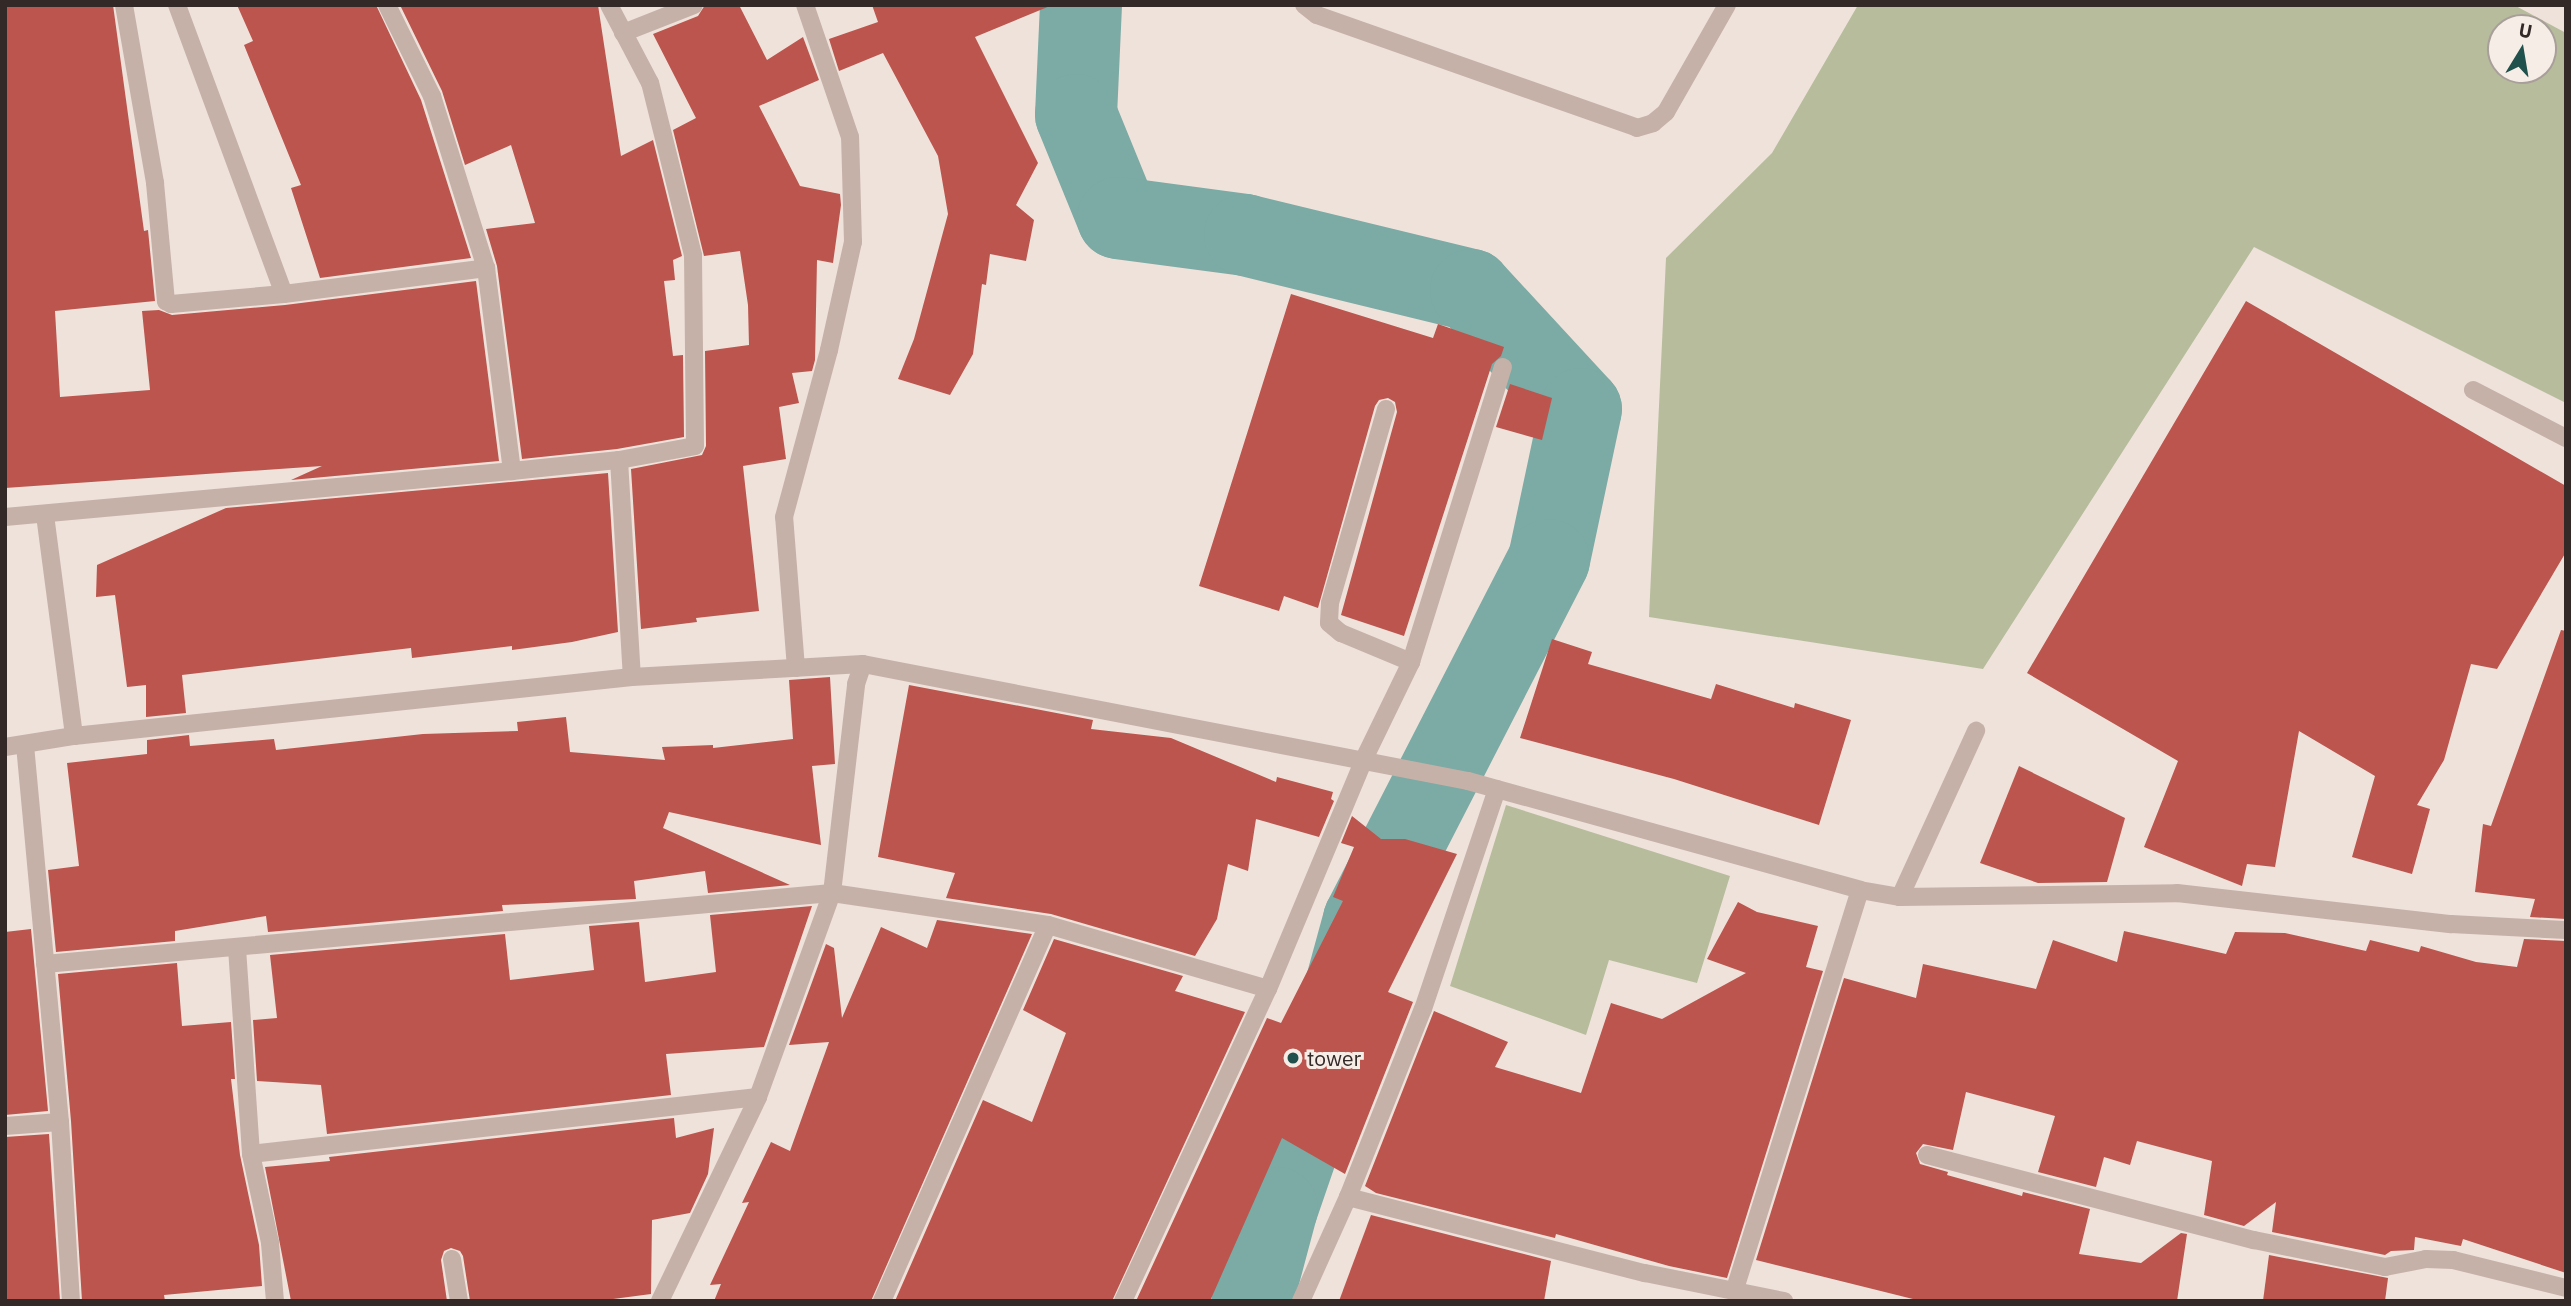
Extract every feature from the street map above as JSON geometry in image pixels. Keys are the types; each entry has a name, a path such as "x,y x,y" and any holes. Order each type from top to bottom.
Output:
{"street":[{"path":"124,5 155,183 166,301 171,304 284,294 486,268"},
{"path":"177,5 284,294"},
{"path":"387,5 432,96 486,268 512,471"},
{"path":"5,517 619,460 695,446 693,255 650,83 609,5"},
{"path":"624,33 694,5"},
{"path":"796,668 784,517 829,350 853,242 850,137 805,5"},
{"path":"1304,5 1317,15 1637,128 1653,123 1666,112 1727,5"},
{"path":"1123,1301 1268,989 1364,759 1411,662 1503,367"},
{"path":"2473,390 2566,438"},
{"path":"1386,409 1330,603 1329,623 1341,633 1411,662"},
{"path":"619,460 632,677"},
{"path":"46,514 74,736"},
{"path":"660,1301 758,1097 832,893 856,684 863,664"},
{"path":"5,747 74,736 632,677 863,664 1468,781 1860,890 1900,897 2177,893 2451,924 2566,930"},
{"path":"1900,897 1976,731"},
{"path":"25,745 60,1122 71,1301"},
{"path":"1301,1301 1348,1197 1423,1009 1497,789"},
{"path":"1734,1292 1860,890"},
{"path":"45,964 832,893 1048,925 1268,989"},
{"path":"882,1301 1048,925"},
{"path":"237,948 251,1154 270,1242 275,1301"},
{"path":"251,1154 758,1097"},
{"path":"5,1126 60,1122"},
{"path":"1927,1156 2254,1241 2385,1268 2426,1259 2453,1260 2566,1288"},
{"path":"1348,1197 1645,1273 1784,1301"},
{"path":"452,1259 458,1301"}],"green space":[{"path":"1858,5 2514,5 2531,14 2487,14 2487,84 2557,84 2557,28 2566,33 2566,403 2254,247 1983,669 1649,617 1666,258 1772,153"},
{"path":"1506,805 1730,876 1697,983 1609,960 1586,1035 1450,986"}],"building":[{"path":"5,5 113,5 144,231 148,230 155,301 55,311 60,397 150,390 142,311 159,310 172,315 285,305 476,281 499,461 291,480 322,466 5,488"},
{"path":"237,5 376,5 421,100 471,258 320,278 291,188 301,185 244,45 253,41"},
{"path":"400,5 598,5 621,156 653,140 682,256 673,260 675,280 664,281 673,356 683,355 684,437 617,449 522,459 497,266 486,229 535,223 511,145 465,165 442,91"},
{"path":"705,5 739,5 767,60 803,37 819,80 759,106 800,186 840,194 841,205 833,263 817,260 815,360 812,371 792,373 799,403 779,407 786,459 743,466 759,611 696,618 697,622 641,629 631,469 702,455 706,446 705,351 749,345 748,305 740,251 704,256 673,130 696,118 653,34 698,16"},
{"path":"872,5 1050,6 975,37 1038,163 1016,205 1034,220 1026,261 990,254 986,285 982,284 973,354 950,395 898,379 914,339 948,214 938,156 883,53 839,71 829,39 878,22"},
{"path":"1291,294 1433,338 1438,324 1504,347 1501,356 1492,364 1404,636 1341,615 1397,412 1395,402 1388,398 1379,400 1375,406 1318,608 1284,596 1279,611 1199,586"},
{"path":"2246,301 2566,486 2566,552 2497,669 2471,664 2444,760 2417,805 2430,809 2412,874 2352,857 2375,776 2299,731 2275,867 2247,864 2242,886 2144,847 2178,761 2027,673"},
{"path":"1510,384 1552,398 1542,440 1496,427"},
{"path":"608,473 618,632 572,642 512,650 512,646 412,658 411,648 182,675 186,713 146,717 146,685 127,687 115,595 96,597 97,565 226,508"},
{"path":"2561,630 2566,631 2566,919 2530,917 2535,899 2475,892 2483,824 2491,826"},
{"path":"1552,639 1592,652 1588,664 1711,699 1716,684 1794,708 1795,703 1851,720 1819,825 1674,779 1520,738"},
{"path":"830,677 835,764 812,766 821,845 669,812 663,828 790,885 708,893 705,871 634,881 636,899 502,905 503,911 268,932 266,916 175,931 175,941 56,952 48,870 79,866 67,763 147,754 147,740 189,735 190,746 274,739 276,750 423,734 518,731 517,722 566,717 570,752 665,760 662,747 713,745 713,748 793,739 789,680"},
{"path":"909,685 1093,720 1091,729 1171,738 1276,782 1277,777 1333,792 1331,799 1334,801 1319,837 1256,819 1248,871 1228,864 1217,919 1195,956 1051,914 946,898 955,873 878,857"},
{"path":"2019,766 2125,818 2107,882 2038,883 1980,863"},
{"path":"1352,816 1381,839 1405,839 1457,854 1388,992 1413,1002 1345,1174 1282,1138 1210,1301 1136,1301 1267,1018 1281,1023 1343,901 1333,897 1354,847 1341,843"},
{"path":"1738,902 1757,912 1818,926 1806,967 1823,971 1727,1278 1669,1266 1556,1234 1555,1238 1376,1193 1365,1186 1434,1011 1508,1042 1495,1067 1581,1093 1611,1003 1662,1019 1746,973 1707,959"},
{"path":"812,906 764,1047 666,1054 671,1095 327,1134 321,1085 257,1081 253,1020 277,1018 270,955 505,934 510,980 594,970 589,926 639,922 645,982 716,972 710,915"},
{"path":"937,920 1032,934 871,1301 714,1301 721,1284 710,1285 749,1202 742,1203 771,1142 790,1151 829,1042 789,1045 826,944 834,948 842,1018 881,927 927,948"},
{"path":"31,929 48,1111 5,1115 5,932"},
{"path":"2124,931 2226,954 2235,932 2285,933 2366,951 2370,940 2419,952 2421,946 2476,962 2517,967 2524,939 2566,941 2566,1273 2463,1239 2461,1246 2415,1237 2414,1250 2391,1251 2385,1255 2272,1232 2276,1202 2244,1226 2204,1215 2212,1161 2137,1141 2130,1165 2104,1157 2096,1187 2038,1172 2055,1116 1966,1092 1953,1150 1923,1144 1916,1153 1920,1164 1948,1172 1947,1175 2022,1196 2023,1192 2090,1209 2079,1254 2141,1263 2181,1233 2187,1234 2177,1301 1921,1301 1756,1260 1844,978 1916,998 1923,964 2036,989 2053,940 2117,962"},
{"path":"1054,939 1183,976 1175,991 1245,1012 1112,1301 895,1301 983,1100 1032,1122 1066,1033 1023,1010"},
{"path":"177,963 182,1026 231,1022 235,1079 231,1079 240,1155 259,1245 262,1286 164,1295 165,1301 82,1301 71,1121 58,974"},
{"path":"674,1118 676,1138 714,1128 708,1174 690,1213 652,1220 651,1294 598,1301 470,1301 463,1256 460,1251 451,1248 444,1251 441,1260 447,1301 291,1301 265,1167 330,1161 329,1157"},
{"path":"49,1134 60,1301 5,1301 5,1137"},
{"path":"1371,1215 1551,1261 1544,1301 1339,1301"},
{"path":"2269,1255 2388,1278 2385,1301 2263,1301"}],"waterway":[{"path":"1081,5 1076,115 1118,218 1245,235 1471,290 1581,409 1549,560 1364,920 1316,1095 1277,1208 1252,1301"}],"place":[{"name":"tower","path":"1293,1058"}]}
